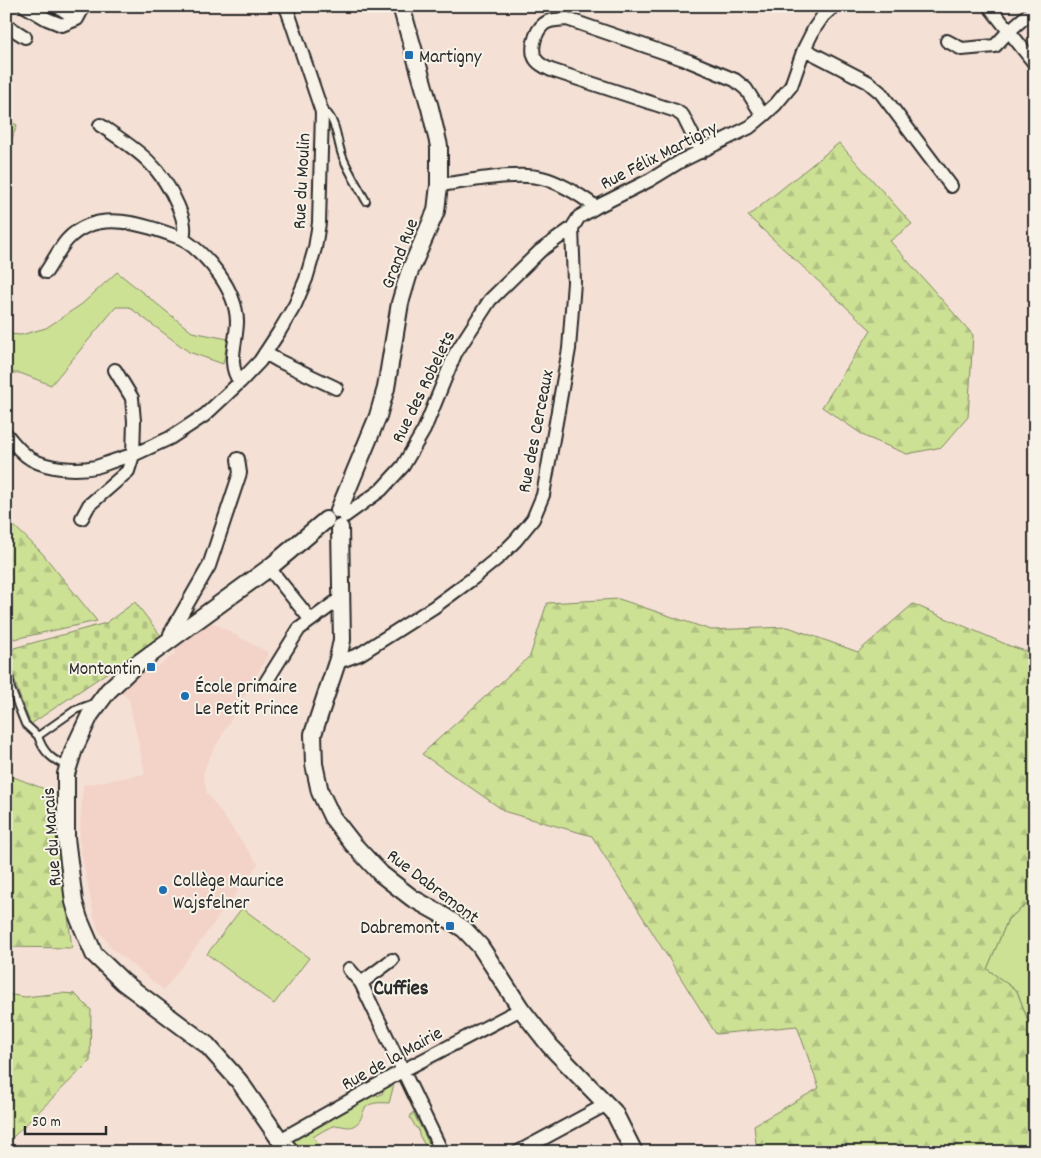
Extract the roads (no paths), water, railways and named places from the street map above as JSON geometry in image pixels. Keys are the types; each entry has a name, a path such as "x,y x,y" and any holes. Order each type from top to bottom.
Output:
{"street":[{"path":"25,6 47,19 62,25 77,19 84,6"},
{"path":"58,6 77,19"},
{"name":"Rue du Moulin","path":"6,434 16,446 31,458 62,468 96,467 133,455 170,438 205,415 240,382 265,353 295,305 306,279 316,248 319,223 322,112 285,6"},
{"name":"Grand Rue","path":"338,518 378,416 386,388 400,303 409,273 436,210 439,185 439,146 401,6"},
{"name":"Rue Félix Martigny","path":"439,185 522,175 542,178 565,187 596,206 650,180 681,161 750,127 776,104 791,86 804,49 819,23 834,6"},
{"path":"989,6 1035,64"},
{"path":"947,40 962,49 995,46 1009,31 1032,11 1035,11"},
{"path":"701,152 683,116 676,111 551,70 537,61 533,52 538,30 545,23 567,19 689,61 735,80 746,90 763,116"},
{"path":"6,25 25,36"},
{"path":"804,49 868,82 881,93 951,186"},
{"path":"100,125 137,149 165,180 184,220 185,232 183,239"},
{"path":"572,228 579,217 596,206"},
{"path":"46,272 68,240 79,231 95,223 112,221 131,223 156,229 183,239 198,249 217,271 226,286 234,306 237,320 232,357 233,370 240,382"},
{"name":"Rue des Robelets","path":"338,518 381,490 403,466 424,430 455,354 490,300 540,251 572,228"},
{"name":"Rue des Cerceaux","path":"338,659 344,660 360,654 434,608 500,556 533,519 543,495 569,348 574,282 572,228"},
{"path":"265,353 336,388"},
{"path":"82,518 89,505 128,471 133,455 134,421 132,398 115,370"},
{"path":"170,640 170,634 209,566 240,473 238,460"},
{"name":"Rue du Marais","path":"285,1146 239,1081 206,1045 123,982 94,954 79,920 74,902 66,838 66,774 74,748 90,715 108,691 133,667 338,518"},
{"name":"Rue Dabremont","path":"338,518 342,640 338,659 313,734 314,764 320,792 332,817 353,844 381,874 412,898 464,929 480,946 521,1009 550,1046 614,1112 634,1152"},
{"path":"269,568 310,619"},
{"path":"266,682 299,629 310,619 341,598"},
{"path":"361,983 392,960"},
{"path":"350,969 361,983 442,1152"},
{"name":"Rue de la Mairie","path":"285,1146 402,1072 521,1009"},
{"path":"518,1152 607,1104"}],"lane":[{"path":"322,112 328,114 334,121 336,139 342,158 366,201"},
{"path":"6,656 11,689 25,724 38,736 41,746 54,760 68,767"},
{"path":"38,736 75,710 100,701"}],"place":[{"name":"Martigny","path":"409,55"},
{"name":"Montantin","path":"151,667"},
{"name":"École primaire Le Petit Prince","path":"185,696"},
{"name":"Collège Maurice Wajsfelner","path":"163,890"},
{"name":"Dabremont","path":"450,926"}],"district":[{"name":"Cuffies","path":"401,987"}]}
